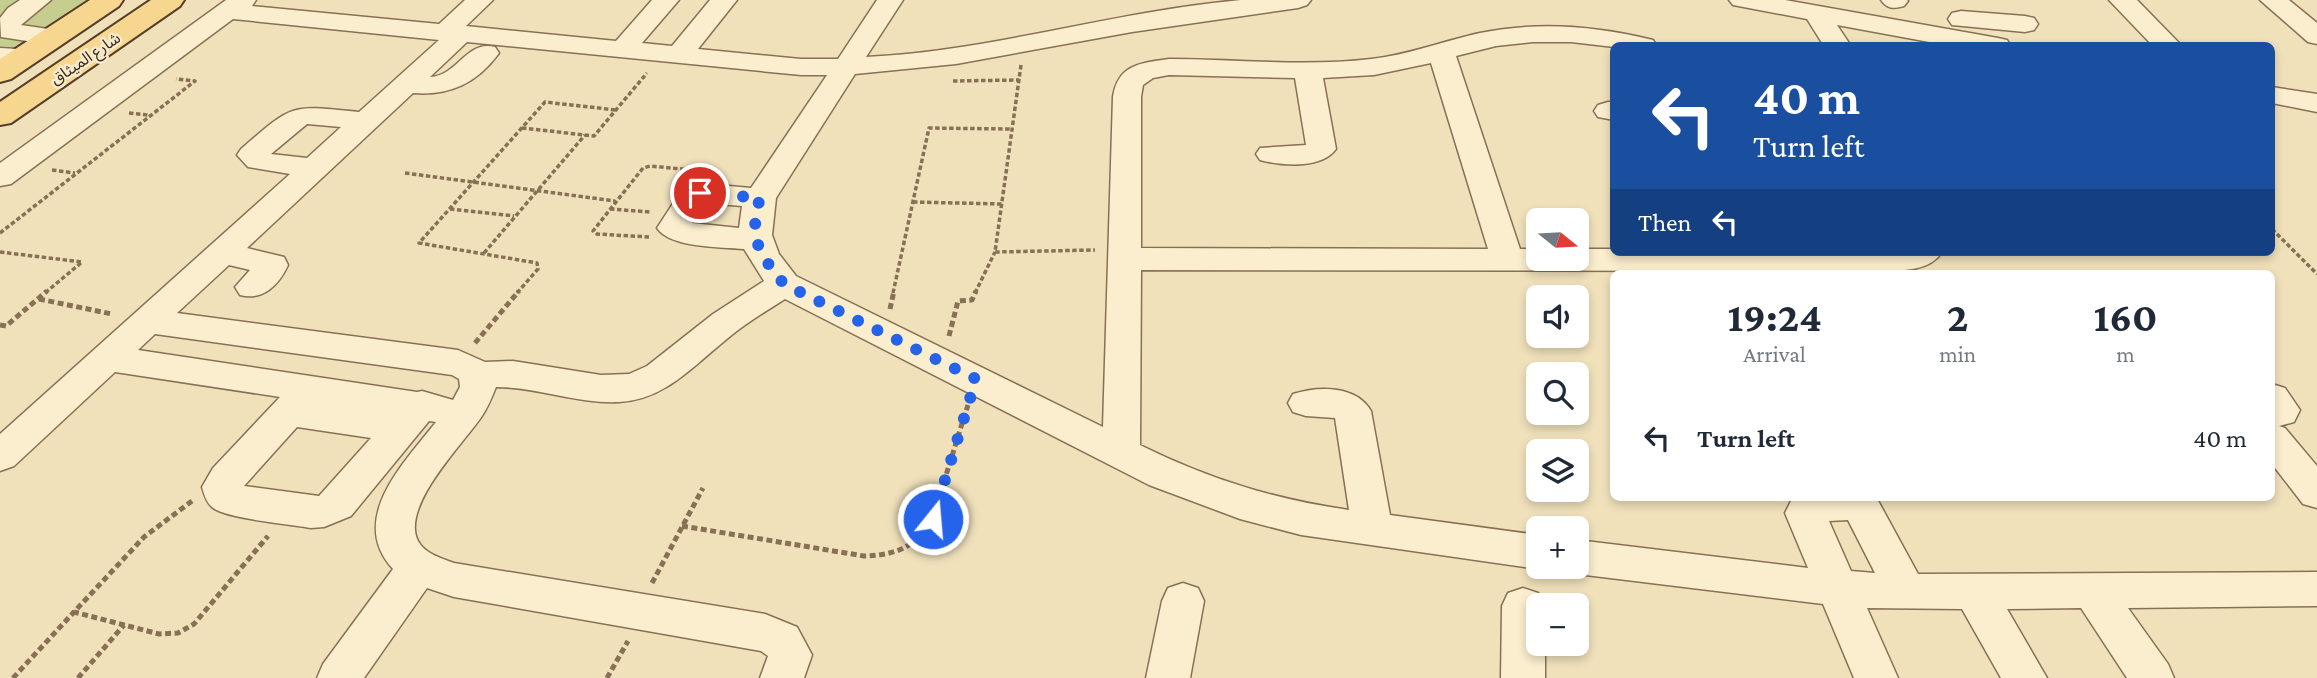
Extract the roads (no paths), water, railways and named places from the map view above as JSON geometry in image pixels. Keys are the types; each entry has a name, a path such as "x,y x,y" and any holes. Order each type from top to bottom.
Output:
{"main road":[{"name":"شارع الميثاق","path":"0,72 12,56 53,37 109,0"},
{"name":"شارع الميثاق","path":"0,116 170,0"}],"street":[{"path":"38,0 17,13 7,26 10,31 53,37"},
{"path":"0,456 406,84 464,40 480,0"},
{"path":"622,50 666,0"},
{"path":"671,55 724,0"},
{"path":"890,0 760,198 754,219 755,240 763,259 784,284 1163,474 1254,508 1301,519 1526,550"},
{"path":"0,177 235,5 464,40 622,50 801,67 845,68 920,63 1024,44 1160,10 1298,0"},
{"path":"1742,0 1816,13 2025,24"},
{"path":"2122,0 2165,42"},
{"path":"2273,0 2317,36"},
{"path":"1816,13 1835,42"},
{"path":"1958,19 1992,42"},
{"path":"1121,453 1129,82 1145,71 1169,66 1356,69 1401,63 1497,37 1558,34 1630,42"},
{"path":"1441,52 1507,260"},
{"path":"1271,154 1310,154 1321,149 1307,69"},
{"path":"2275,95 2317,103"},
{"path":"315,168 258,161 252,155 289,122 303,115 366,121"},
{"path":"755,240 676,231 674,224 690,199 700,193 760,198"},
{"path":"222,253 272,265 270,271 252,287"},
{"path":"1124,255 1507,260 1921,256"},
{"path":"147,321 467,369 507,372 607,388 632,387 669,367 719,326 784,284"},
{"path":"107,358 299,400 424,422"},
{"path":"299,400 222,487 224,495 231,499 292,509 324,511 337,505 424,422 470,405 478,387 467,369"},
{"path":"2275,401 2282,410 2275,413"},
{"path":"1306,403 1337,403 1352,411 1372,529"},
{"path":"424,422 395,519 398,547 418,568 454,580 765,633 782,640 790,655 782,678"},
{"path":"2275,442 2317,493"},
{"path":"1877,678 1805,513 1808,507 1858,501 1906,592"},
{"path":"1589,559 1772,583 1906,592 2317,589"},
{"path":"339,678 418,568"},
{"path":"1974,591 2025,678"},
{"path":"2093,591 2152,678"},
{"path":"1168,678 1183,601"},
{"path":"1523,606 1523,678"}]}
